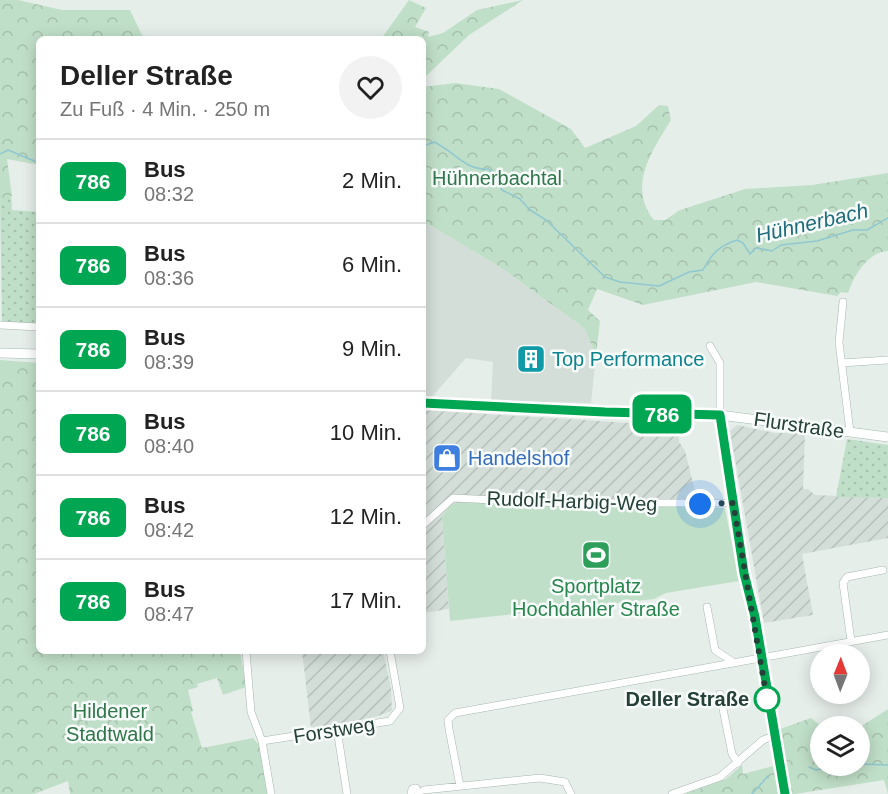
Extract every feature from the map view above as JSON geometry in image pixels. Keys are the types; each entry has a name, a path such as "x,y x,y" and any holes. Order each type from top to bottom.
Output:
{"main road":[{"path":"0,353 36,354"},
{"name":"Flurstraße","path":"426,403 720,415 888,437"},
{"path":"720,415 733,503 785,794"}],"street":[{"path":"843,302 840,321 841,363 850,432"},
{"path":"0,325 36,327"},
{"path":"710,346 720,363 720,415"},
{"path":"841,363 888,360"},
{"name":"Rudolf-Harbig-Weg","path":"426,522 453,498 561,503 733,503"},
{"path":"851,642 843,583 847,577 884,570"},
{"path":"707,607 716,650 734,662"},
{"path":"459,786 448,720 454,713 888,634"},
{"path":"246,654 251,712 262,741 271,794"},
{"name":"Forstweg","path":"262,741 390,722 400,708 391,654"},
{"path":"720,694 732,754 738,763"},
{"path":"337,729 347,794"},
{"path":"672,794 720,777 763,740 774,736"},
{"path":"401,794 411,793 417,788 422,792 540,778 565,782 571,794"}],"shaded area":[{"path":"426,223 503,269 584,328 596,355 591,403 491,401 493,362 466,358 431,398 426,397"},
{"path":"426,410 679,426 679,442 685,451 697,499 695,501 571,501 461,495 461,502 450,505 442,517 449,609 426,613"},
{"path":"737,425 775,433 805,433 803,489 808,489 815,495 888,498 888,538 802,554 813,615 764,623 730,431"},
{"path":"302,654 384,654 391,688 392,711 372,718 311,728"}],"green space":[{"path":"0,0 18,0 62,10 130,10 143,36 36,36 36,164 7,159 12,196 0,198"},
{"path":"409,0 426,8 415,27 429,32 428,37 443,33 477,10 523,0 469,35 426,76 426,36 383,36"},
{"name":"Hühnerbachtal","path":"455,83 499,89 571,129 585,148 636,126 659,105 668,106 671,120 650,157 643,182 646,207 654,220 665,220 680,210 745,189 812,185 888,173 888,251 874,255 868,260 858,272 848,293 841,292 837,296 756,282 643,305 597,289 588,310 600,321 596,355 584,328 503,269 426,223 426,87"},
{"path":"11,189 12,210 36,212 36,324 2,323 0,196"},
{"name":"Hildener Stadtwald","path":"0,360 36,363 36,654 240,654 246,687 223,695 217,678 197,684 198,687 188,690 193,711 191,712 202,748 253,738 260,746 268,794 70,794 68,781 34,794 0,794"},
{"path":"847,439 888,445 888,498 836,497"},
{"path":"461,502 725,508 739,581 666,593 654,599 450,621 442,517 450,505"},
{"path":"888,709 888,794 884,780 795,794 685,794 726,779 742,765 743,774 785,763 780,729 810,718 810,776 870,776 870,721"}],"waterway":[{"name":"Hühnerbach","path":"426,145 434,142 466,164 489,169 502,190 520,199 530,210 546,220 605,277 620,282 659,286 689,272 703,270 717,251 737,240 743,243 750,254 756,248 772,251 781,245 817,241 853,230 867,230 888,218"},
{"name":"Hühnerbach","path":"0,154 8,150 36,162"},
{"path":"870,764 888,765"},
{"path":"752,794 768,776"}],"bus line":[{"name":"786","path":"426,403 720,415 744,573 755,617 785,794"}],"place":[{"name":"Top Performance","path":"531,359"},
{"name":"Handelshof","path":"447,458"},
{"name":"Sportplatz Hochdahler Straße","path":"596,555"},
{"name":"Deller Straße","path":"767,699"}],"route":[{"path":"700,504 733,503 744,573 762,657 767,699"}]}
